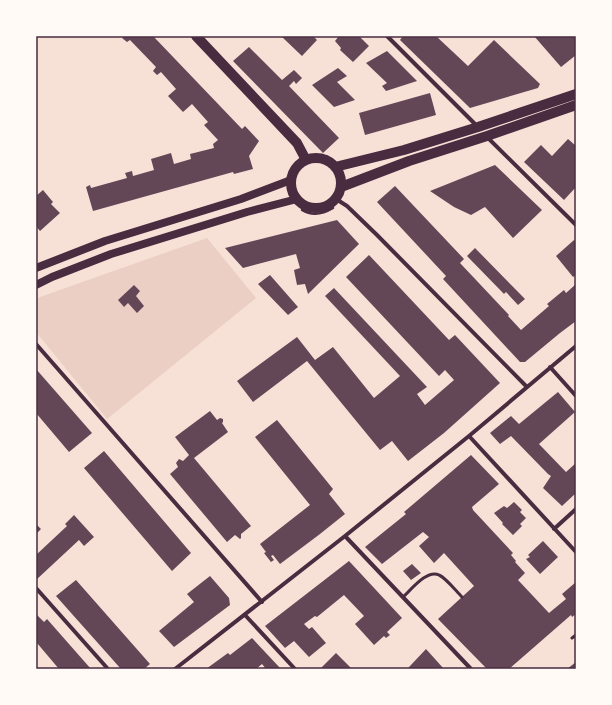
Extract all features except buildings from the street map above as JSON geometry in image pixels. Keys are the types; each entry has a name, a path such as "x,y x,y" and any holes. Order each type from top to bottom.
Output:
{"main road":[{"path":"196,36 297,143 306,160"},
{"path":"335,167 404,150 576,94"},
{"path":"341,187 409,161 576,105"},
{"path":"314,158 329,162 335,167 341,180 341,187 336,199 329,205 322,208 313,209 305,206 293,195 290,180 298,165 306,160 314,158"},
{"path":"36,268 105,241 241,200 290,180"},
{"path":"36,285 52,277 111,254 247,212 297,199"}],"street":[{"path":"387,36 576,225"},
{"path":"336,199 347,206 377,234 525,388"},
{"path":"36,344 262,602"},
{"path":"175,669 345,536 469,436 576,346"},
{"path":"550,367 576,396"},
{"path":"469,436 576,552"},
{"path":"554,529 576,509"},
{"path":"345,536 471,669"},
{"path":"36,588 108,669"},
{"path":"245,614 296,669"}],"lane":[{"path":"403,597 424,577 434,574 440,576 462,597"},
{"path":"572,638 576,635"}],"shaded area":[{"path":"207,238 256,298 107,419 36,332 36,300 40,297"}]}
